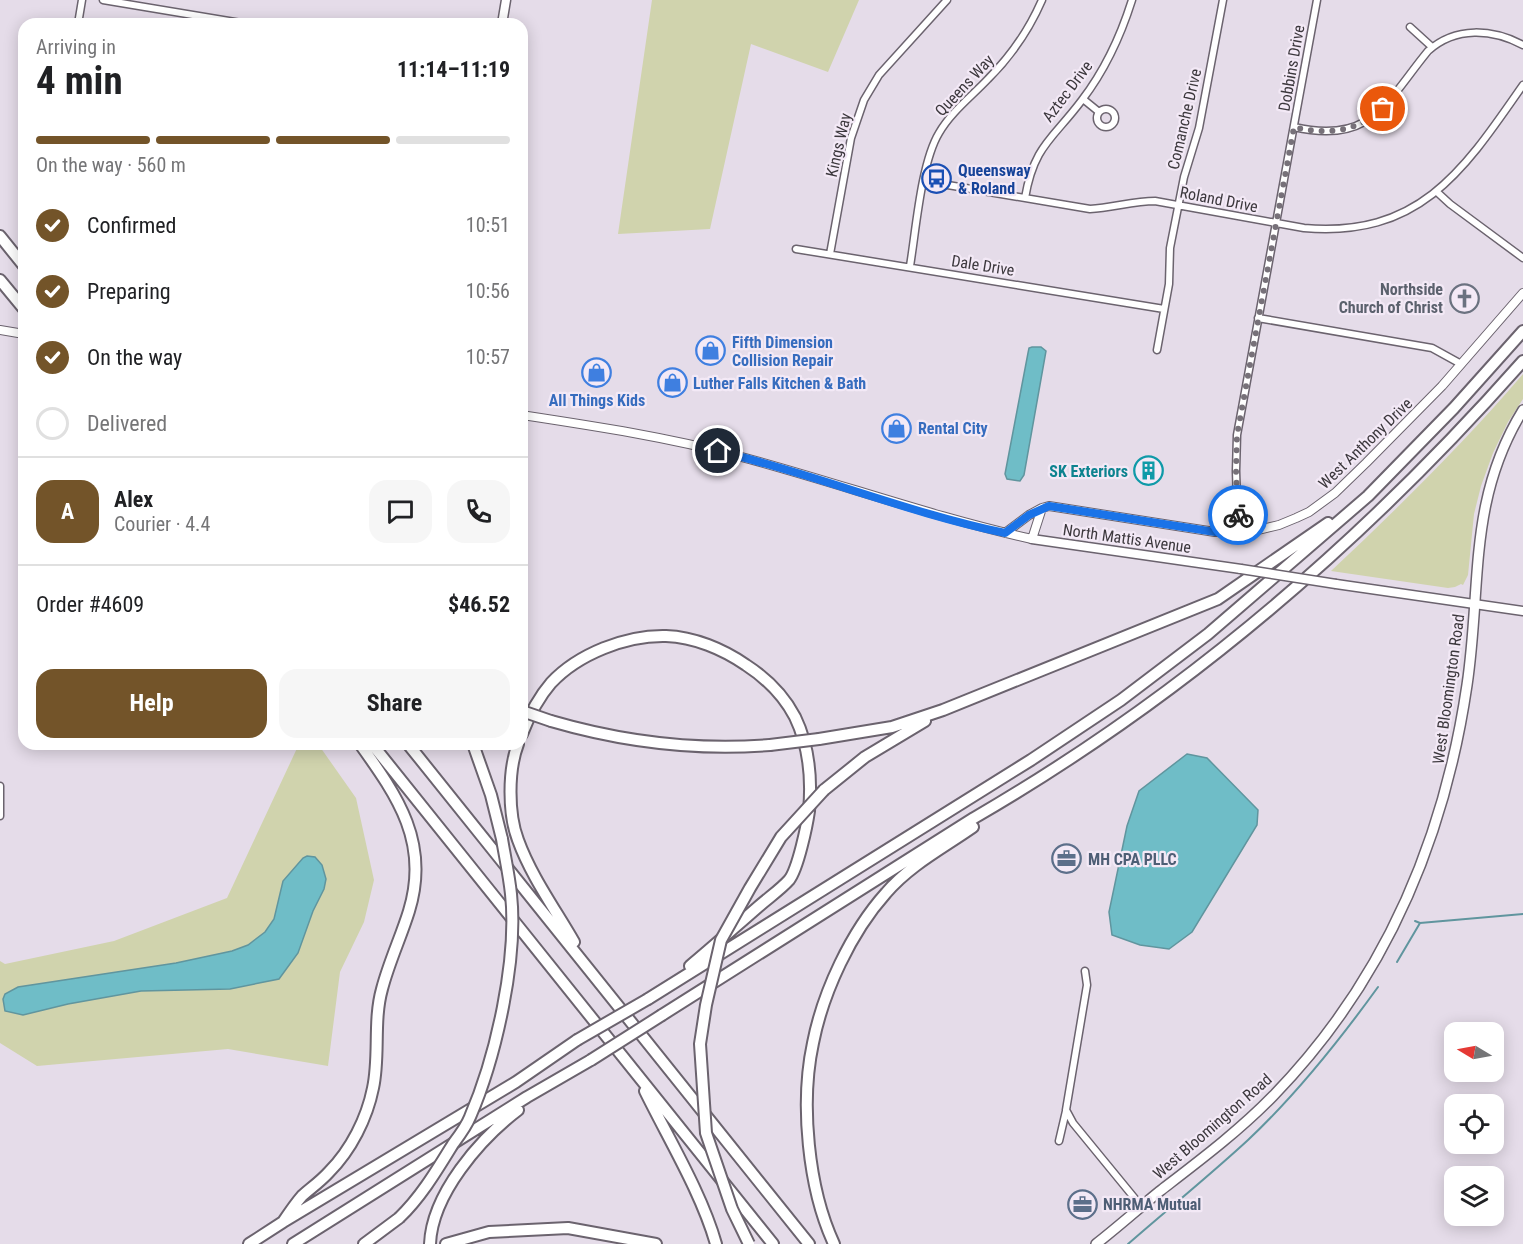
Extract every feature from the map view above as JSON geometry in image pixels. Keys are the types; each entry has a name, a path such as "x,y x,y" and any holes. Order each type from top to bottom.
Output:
{"highway":[{"path":"0,236 18,258"},
{"path":"0,280 18,302"},
{"path":"249,1244 516,1082 577,1040 648,999 1030,760 1121,700 1208,634 1368,496 1454,408 1523,331"},
{"path":"293,1244 1021,791 1167,691 1250,626 1321,566 1461,430 1523,361"},
{"path":"528,713 550,721 628,740 684,747 731,748 770,745 892,727 943,710 1218,600 1368,496"},
{"path":"528,719 551,683 574,663 634,639 666,636 701,642 730,653 759,674 781,696 795,717 809,767 811,791 807,827 790,879 666,987"},
{"path":"749,1244 732,1209 706,1133 700,1044 706,1005 721,940 781,837 824,790 865,756 943,710"},
{"path":"283,1222 301,1197 337,1163 347,1150 364,1116 372,1094 376,1072 379,998 408,914 414,889 416,863 409,825 391,789 364,750"},
{"path":"377,750 773,1244"},
{"path":"413,750 809,1244"},
{"path":"364,1244 411,1206 434,1176 469,1118 489,1061 504,1004 511,956 511,895 502,839 491,795 475,750"},
{"path":"517,750 511,778 511,794 517,839 590,970"},
{"path":"834,1244 820,1204 813,1173 808,1109 808,1076 812,1044 820,1011 862,926 878,902 896,882 1021,791"},
{"path":"635,1071 696,1195 716,1244"},
{"path":"430,1244 442,1202 476,1148 508,1118 563,1075"},
{"path":"446,1244 489,1232 568,1228 654,1243"}],"main road":[{"path":"503,18 506,0"},
{"name":"West Bloomington Road","path":"1096,1244 1222,1142 1286,1083 1330,1028 1385,943 1428,850 1449,783 1467,686 1478,544 1488,491 1508,436 1523,410"},
{"name":"North Mattis Avenue","path":"1032,539 1523,611"}],"street":[{"path":"79,18 82,0"},
{"path":"103,0 211,18"},
{"name":"Kings Way","path":"830,254 851,138 864,100 885,68 947,0"},
{"name":"Queens Way","path":"910,266 924,181 932,148 943,127 1006,59 1028,28 1041,0"},
{"name":"Aztec Drive","path":"1025,198 1031,172 1041,149 1083,99 1117,39 1132,0"},
{"name":"Comanche Drive","path":"1157,350 1169,284 1170,248 1178,205 1187,163 1199,128 1223,0"},
{"name":"Dobbins Drive","path":"1238,532 1237,435 1317,0"},
{"path":"1410,27 1432,47"},
{"path":"1294,127 1313,131 1337,131 1369,120 1383,109 1432,47 1457,35 1478,31 1496,34 1523,45"},
{"name":"Roland Drive","path":"924,181 1090,209 1142,201 1322,230 1358,227 1409,211 1437,192 1465,164 1523,85"},
{"path":"1083,99 1099,112"},
{"path":"1437,192 1523,258"},
{"name":"Dale Drive","path":"796,249 1164,309"},
{"name":"West Anthony Drive","path":"1042,508 1060,506 1215,532 1238,532 1279,525 1309,512 1366,463 1461,364 1523,293"},
{"path":"1258,318 1418,345 1440,352 1461,364"},
{"path":"0,330 18,333"},
{"name":"North Mattis Avenue","path":"528,416 655,437 734,455 901,505 1032,539"},
{"path":"1005,533 1042,508"},
{"path":"1032,539 1042,508"},
{"path":"0,786 0,816"},
{"path":"1059,1141 1088,985 1085,971"},
{"path":"1066,1110 1073,1123 1097,1149 1141,1206"}],"green space":[{"path":"652,0 859,0 828,72 751,44 710,229 618,234"},
{"path":"1523,374 1523,399 1508,422 1493,453 1481,486 1474,514 1468,575 1463,585 1448,588 1331,571 1430,475"},
{"path":"296,750 322,750 356,798 374,880 364,922 340,972 328,1066 228,1049 37,1066 0,1043 0,961 5,964 114,941 227,898"}],"water":[{"path":"1041,347 1046,351 1024,475 1020,481 1007,479 1005,474 1029,348"},
{"path":"1187,754 1207,758 1258,810 1257,825 1192,932 1169,949 1140,945 1112,935 1109,912 1127,826 1139,791"},
{"path":"307,856 315,857 322,865 326,879 324,889 313,911 298,953 279,979 230,989 141,991 68,1004 23,1015 5,1011 3,999 5,994 18,987 176,963 232,951 248,945 265,932 274,919 283,881"}],"waterway":[{"path":"1415,921 1420,923 1523,914"},
{"path":"1397,962 1420,923"},
{"path":"1128,1244 1218,1167 1284,1104 1317,1066 1378,987"}],"way so far":[{"path":"1238,515 1237,435 1294,127 1326,132 1348,129 1369,120 1383,109"}],"place":[{"name":"Queensway & Roland","path":"937,179"},
{"name":"Northside Church of Christ","path":"1464,298"},
{"name":"Fifth Dimension Collision Repair","path":"711,351"},
{"name":"All Things Kids","path":"597,372"},
{"name":"Luther Falls Kitchen & Bath","path":"672,383"},
{"name":"Rental City","path":"897,428"},
{"name":"SK Exteriors","path":"1149,471"},
{"name":"MH CPA PLLC","path":"1067,859"},
{"name":"NHRMA Mutual","path":"1082,1204"}],"route":[{"path":"718,451 783,468 955,521 1005,533 1029,515 1049,506 1082,509 1215,532 1238,532 1238,515"}]}
